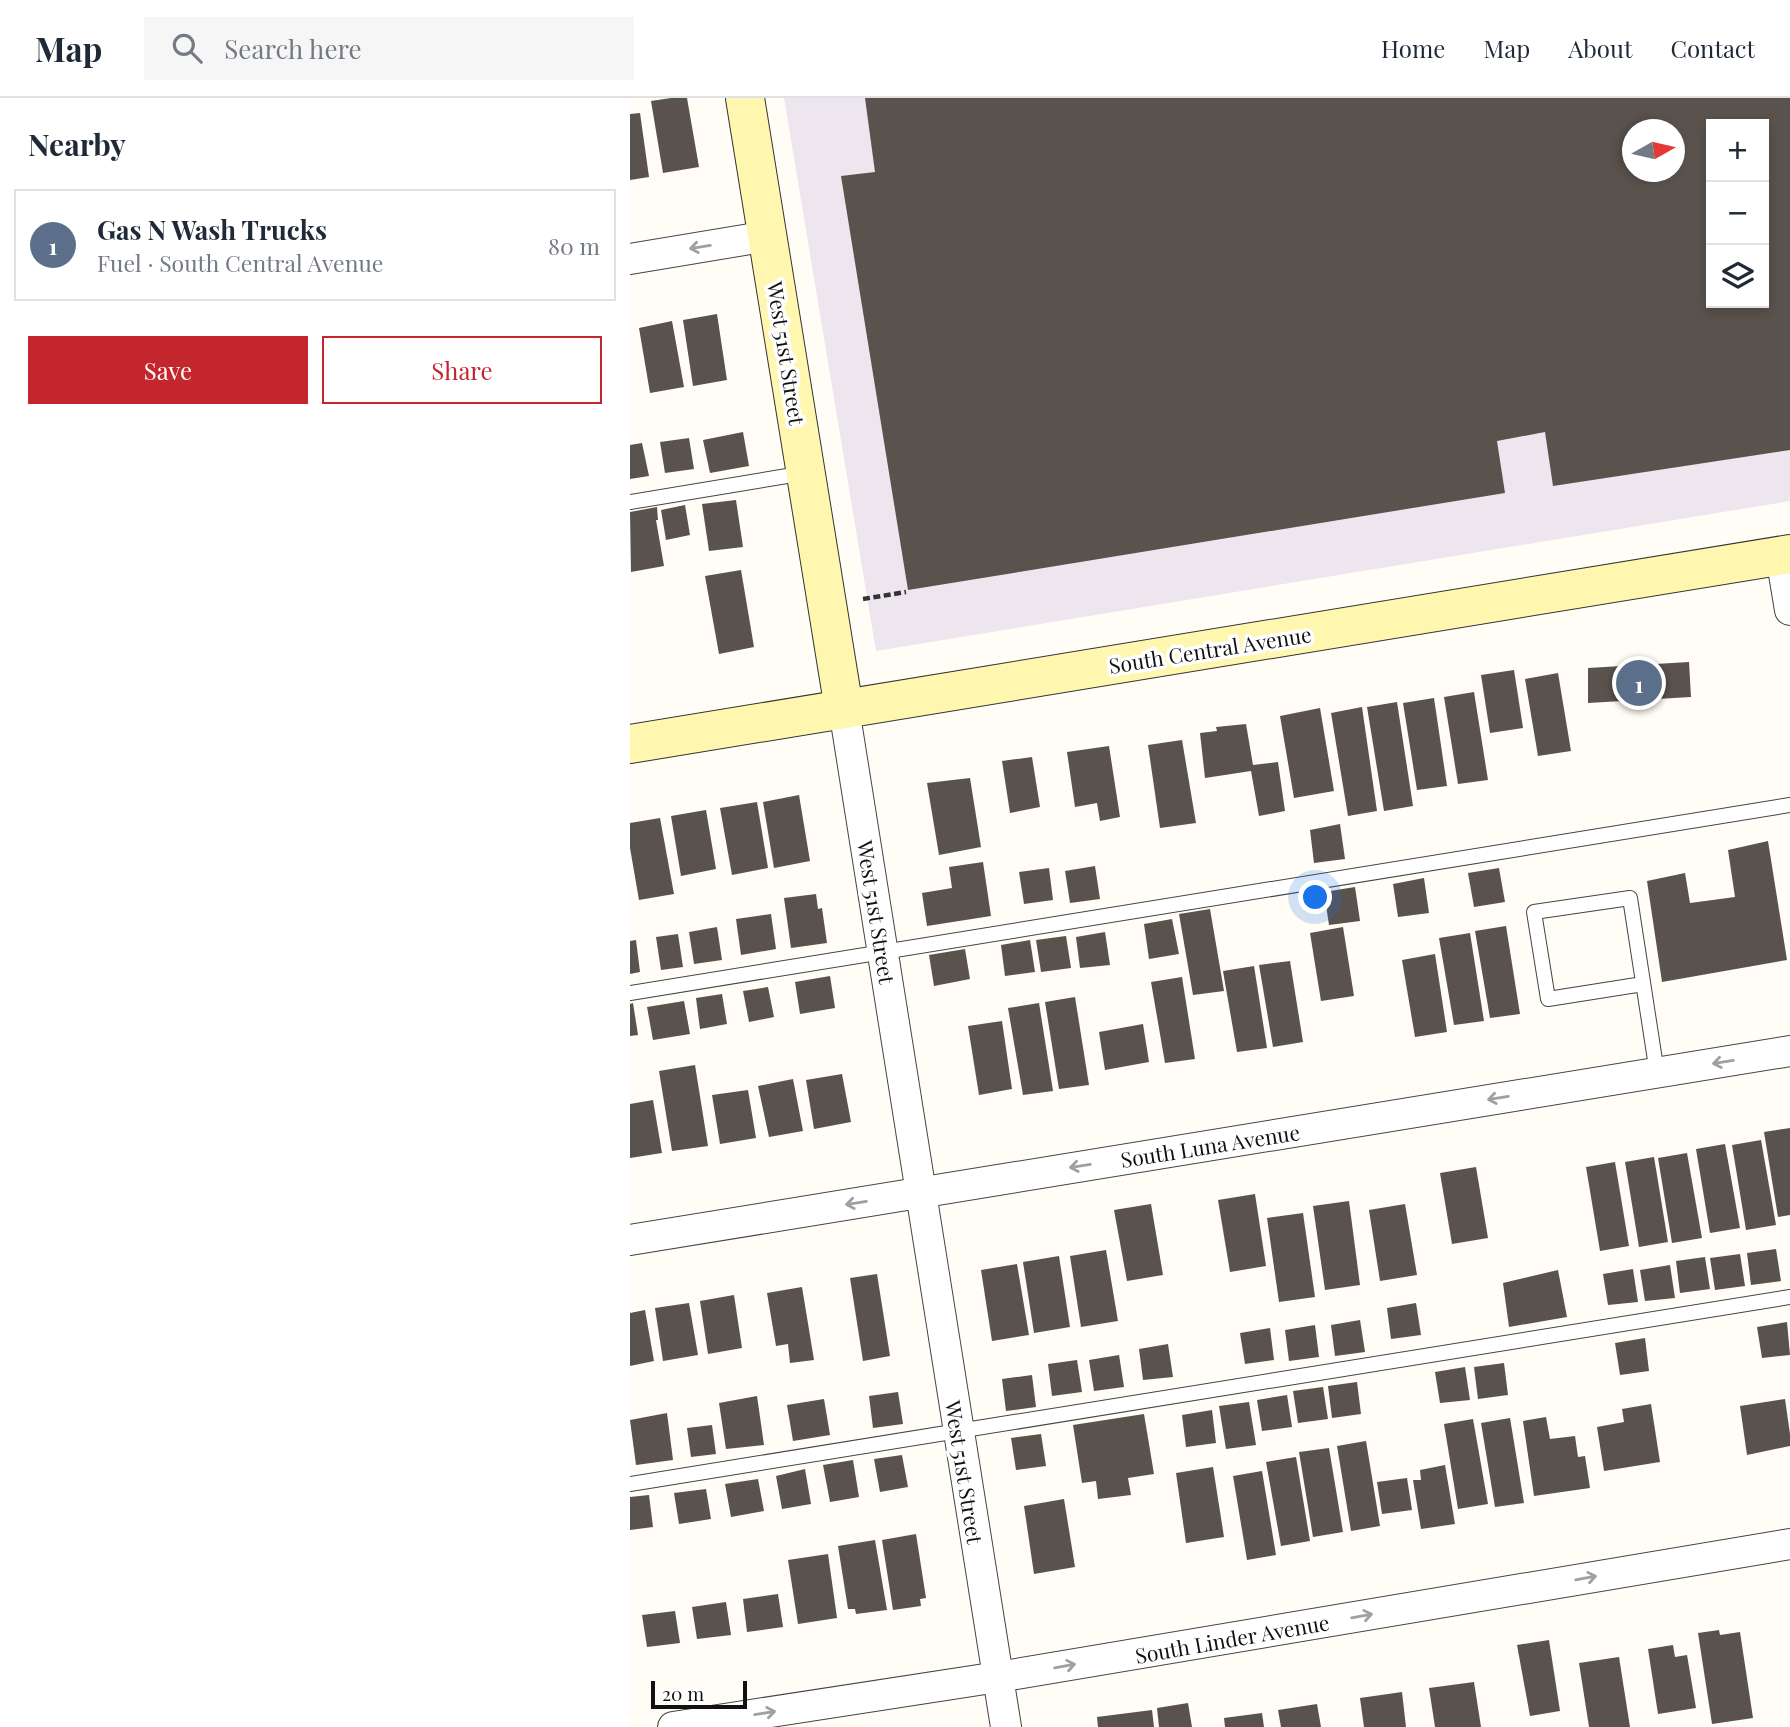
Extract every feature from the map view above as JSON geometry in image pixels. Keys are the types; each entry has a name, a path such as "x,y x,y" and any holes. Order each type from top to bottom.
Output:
{"main road":[{"name":"West 51st Street","path":"745,98 844,709"},
{"name":"South Central Avenue","path":"630,744 1786,555"}],"street":[{"path":"630,259 768,236"},
{"path":"1786,555 1790,610"},
{"name":"West 51st Street","path":"844,709 1006,1727"},
{"name":"South Luna Avenue","path":"630,1240 1790,1051"},
{"name":"South Linder Avenue","path":"673,1727 998,1677 1790,1544"}],"lane":[{"path":"630,502 806,473"},
{"path":"630,993 1790,805"},
{"path":"1643,984 1548,999 1534,912 1630,898 1657,1073"},
{"path":"630,1484 1790,1297"}],"path":[{"path":"863,599 906,592"}],"shaded area":[{"path":"784,98 1790,98 1790,501 876,651"}],"building":[{"path":"687,98 699,167 663,173 651,101"},
{"path":"865,98 1790,98 1790,450 1553,486 1545,432 1497,441 1505,493 908,590 841,176 875,172"},
{"path":"640,113 649,177 630,180 630,114"},
{"path":"717,314 727,380 693,386 683,320"},
{"path":"672,321 684,387 650,393 639,328"},
{"path":"743,432 749,466 710,473 703,440"},
{"path":"689,438 694,469 665,473 660,442"},
{"path":"642,443 649,476 630,479 630,445"},
{"path":"736,500 743,547 709,551 702,504"},
{"path":"685,505 690,535 666,540 661,510"},
{"path":"657,507 656,520 664,566 631,572 630,512"},
{"path":"741,570 754,647 719,654 705,576"},
{"path":"1689,662 1691,697 1588,703 1588,668"},
{"path":"1514,670 1523,728 1490,733 1481,675"},
{"path":"1558,673 1571,751 1538,756 1525,679"},
{"path":"1474,692 1488,780 1458,784 1444,697"},
{"path":"1434,698 1447,786 1417,790 1403,703"},
{"path":"1397,702 1413,806 1384,811 1367,707"},
{"path":"1362,707 1377,811 1348,816 1331,713"},
{"path":"1320,708 1334,791 1294,798 1280,716"},
{"path":"1246,724 1253,765 1278,762 1285,811 1259,816 1251,771 1205,778 1200,733 1217,731 1216,727"},
{"path":"1182,740 1196,823 1160,828 1148,745"},
{"path":"1109,746 1120,817 1100,821 1097,803 1075,807 1067,752"},
{"path":"1032,757 1040,807 1010,813 1002,761"},
{"path":"970,778 981,847 939,855 927,783"},
{"path":"799,795 810,861 774,868 763,802"},
{"path":"757,802 768,868 732,875 720,808"},
{"path":"706,810 716,869 681,876 671,816"},
{"path":"660,818 674,894 639,900 630,848 630,823"},
{"path":"1340,824 1345,859 1314,863 1310,830"},
{"path":"1768,841 1787,960 1662,982 1647,881 1685,873 1690,903 1735,897 1728,850"},
{"path":"983,862 991,916 927,926 922,893 952,888 949,867"},
{"path":"1095,866 1100,899 1070,903 1065,871"},
{"path":"1049,868 1053,900 1024,904 1019,872"},
{"path":"1499,868 1505,902 1474,907 1468,873"},
{"path":"1424,878 1429,913 1398,917 1393,884"},
{"path":"1355,887 1360,921 1329,925 1324,892"},
{"path":"816,894 818,909 822,908 827,943 791,948 784,898"},
{"path":"1210,909 1224,991 1193,995 1179,914"},
{"path":"771,914 776,949 741,955 736,919"},
{"path":"1172,919 1179,954 1149,959 1144,924"},
{"path":"1506,926 1520,1014 1490,1018 1475,931"},
{"path":"717,927 722,960 694,964 689,932"},
{"path":"1343,927 1354,996 1321,1001 1310,933"},
{"path":"1105,932 1110,965 1080,968 1076,937"},
{"path":"1470,933 1484,1021 1454,1025 1439,938"},
{"path":"678,934 683,967 661,970 656,937"},
{"path":"1066,936 1071,968 1041,972 1036,940"},
{"path":"636,940 640,972 630,974 630,941"},
{"path":"1030,940 1035,972 1005,976 1001,945"},
{"path":"965,949 970,979 934,986 929,955"},
{"path":"1435,954 1447,1032 1415,1037 1402,960"},
{"path":"1290,961 1303,1042 1273,1047 1259,965"},
{"path":"1254,966 1267,1048 1237,1052 1223,971"},
{"path":"830,976 835,1008 800,1014 795,982"},
{"path":"1182,977 1195,1059 1165,1063 1151,982"},
{"path":"768,987 774,1017 749,1022 743,991"},
{"path":"722,994 727,1024 700,1029 696,998"},
{"path":"1075,997 1089,1085 1059,1089 1045,1002"},
{"path":"684,1001 690,1034 653,1040 647,1007"},
{"path":"633,1003 638,1035 630,1036 630,1004"},
{"path":"1039,1003 1053,1091 1023,1095 1008,1008"},
{"path":"1002,1021 1012,1089 979,1095 968,1026"},
{"path":"1143,1024 1149,1062 1105,1070 1099,1032"},
{"path":"695,1065 708,1146 672,1151 659,1071"},
{"path":"842,1074 851,1122 814,1129 806,1080"},
{"path":"793,1079 803,1131 769,1137 758,1086"},
{"path":"748,1090 756,1138 720,1144 712,1095"},
{"path":"653,1100 662,1153 630,1158 630,1104"},
{"path":"1790,1128 1790,1215 1778,1217 1764,1132"},
{"path":"1761,1140 1776,1225 1746,1230 1732,1145"},
{"path":"1725,1144 1740,1228 1710,1233 1696,1149"},
{"path":"1687,1153 1702,1238 1672,1243 1658,1158"},
{"path":"1654,1157 1668,1242 1639,1247 1625,1162"},
{"path":"1615,1162 1629,1246 1600,1251 1586,1167"},
{"path":"1476,1167 1488,1238 1452,1244 1440,1173"},
{"path":"1255,1194 1266,1266 1230,1272 1218,1200"},
{"path":"1349,1201 1360,1285 1325,1290 1313,1206"},
{"path":"1151,1204 1163,1275 1127,1281 1114,1210"},
{"path":"1405,1204 1417,1275 1380,1281 1369,1210"},
{"path":"1303,1213 1315,1297 1279,1302 1267,1218"},
{"path":"1776,1249 1781,1281 1751,1285 1747,1253"},
{"path":"1106,1250 1118,1321 1081,1327 1070,1256"},
{"path":"1740,1254 1745,1286 1715,1290 1710,1258"},
{"path":"1059,1256 1070,1327 1034,1333 1023,1262"},
{"path":"1705,1257 1710,1289 1680,1293 1676,1261"},
{"path":"1017,1264 1029,1335 992,1341 981,1270"},
{"path":"1670,1265 1675,1298 1645,1301 1640,1270"},
{"path":"1633,1269 1638,1302 1608,1305 1603,1274"},
{"path":"1558,1270 1567,1317 1509,1327 1503,1283"},
{"path":"877,1274 890,1356 863,1361 850,1278"},
{"path":"802,1287 814,1360 790,1363 788,1344 776,1346 767,1293"},
{"path":"734,1295 742,1348 708,1354 700,1301"},
{"path":"689,1303 698,1355 663,1361 655,1308"},
{"path":"1416,1303 1421,1335 1391,1339 1387,1308"},
{"path":"645,1310 654,1361 630,1366 630,1313"},
{"path":"1360,1320 1365,1352 1335,1356 1331,1325"},
{"path":"1787,1322 1790,1355 1762,1358 1757,1327"},
{"path":"1315,1325 1319,1357 1289,1361 1285,1330"},
{"path":"1270,1328 1274,1360 1245,1364 1240,1333"},
{"path":"1645,1338 1649,1371 1620,1375 1615,1343"},
{"path":"1168,1344 1173,1377 1143,1380 1139,1349"},
{"path":"1119,1355 1124,1387 1094,1391 1089,1360"},
{"path":"1077,1360 1082,1392 1052,1396 1048,1364"},
{"path":"1504,1363 1508,1395 1478,1399 1474,1367"},
{"path":"1465,1367 1470,1400 1440,1403 1435,1372"},
{"path":"1032,1375 1036,1407 1006,1411 1002,1379"},
{"path":"1357,1382 1361,1414 1332,1418 1328,1386"},
{"path":"1323,1387 1328,1419 1298,1423 1293,1391"},
{"path":"898,1392 903,1424 873,1428 869,1396"},
{"path":"1287,1395 1292,1427 1262,1431 1257,1400"},
{"path":"757,1396 764,1445 726,1449 719,1403"},
{"path":"824,1399 830,1435 793,1441 787,1405"},
{"path":"1785,1399 1790,1446 1747,1455 1740,1406"},
{"path":"1249,1402 1256,1445 1226,1449 1219,1406"},
{"path":"1651,1404 1660,1462 1604,1471 1597,1427 1624,1422 1622,1409"},
{"path":"1212,1410 1216,1443 1186,1447 1182,1415"},
{"path":"667,1413 673,1460 636,1465 630,1420"},
{"path":"1144,1414 1154,1474 1128,1478 1131,1495 1098,1499 1096,1481 1082,1483 1073,1425"},
{"path":"1546,1417 1550,1439 1575,1436 1578,1457 1585,1456 1590,1488 1534,1496 1523,1421"},
{"path":"1510,1418 1524,1503 1495,1507 1481,1423"},
{"path":"1473,1419 1488,1504 1458,1509 1444,1424"},
{"path":"712,1425 716,1454 691,1457 687,1428"},
{"path":"1041,1434 1046,1466 1016,1470 1011,1438"},
{"path":"1366,1441 1380,1526 1351,1531 1337,1446"},
{"path":"1329,1448 1343,1532 1313,1537 1299,1452"},
{"path":"902,1455 908,1487 880,1492 874,1459"},
{"path":"1296,1457 1310,1541 1281,1546 1266,1462"},
{"path":"853,1460 859,1497 830,1502 823,1465"},
{"path":"1445,1465 1455,1524 1421,1529 1413,1480 1421,1480 1420,1470"},
{"path":"1213,1467 1224,1537 1186,1543 1176,1473"},
{"path":"805,1469 811,1504 782,1509 776,1476"},
{"path":"1262,1471 1276,1555 1247,1560 1233,1476"},
{"path":"1407,1478 1412,1510 1382,1514 1377,1482"},
{"path":"758,1479 764,1511 731,1517 725,1484"},
{"path":"706,1489 711,1519 679,1524 674,1493"},
{"path":"649,1495 653,1527 630,1530 630,1497"},
{"path":"1064,1499 1075,1567 1034,1574 1024,1506"},
{"path":"916,1534 926,1598 920,1599 921,1606 893,1610 882,1540"},
{"path":"875,1540 887,1610 856,1614 855,1609 848,1609 838,1546"},
{"path":"828,1554 837,1618 798,1624 788,1560"},
{"path":"778,1594 783,1627 747,1632 743,1599"},
{"path":"726,1602 731,1635 697,1639 692,1607"},
{"path":"675,1611 680,1643 647,1647 642,1615"},
{"path":"1719,1630 1720,1635 1740,1632 1753,1718 1712,1724 1698,1633"},
{"path":"1549,1640 1560,1711 1530,1716 1517,1645"},
{"path":"1673,1645 1675,1657 1687,1655 1696,1708 1658,1714 1648,1649"},
{"path":"1619,1657 1630,1727 1589,1727 1579,1663"},
{"path":"1474,1682 1481,1727 1435,1727 1429,1688"},
{"path":"1402,1692 1406,1727 1364,1727 1360,1698"},
{"path":"1188,1703 1192,1727 1159,1727 1157,1708"},
{"path":"1317,1704 1321,1727 1281,1727 1278,1710"},
{"path":"1152,1710 1154,1727 1098,1727 1097,1717"},
{"path":"1262,1713 1264,1727 1225,1727 1224,1718"}],"place":[{"name":"Gas N Wash Trucks","path":"1639,683"}]}
